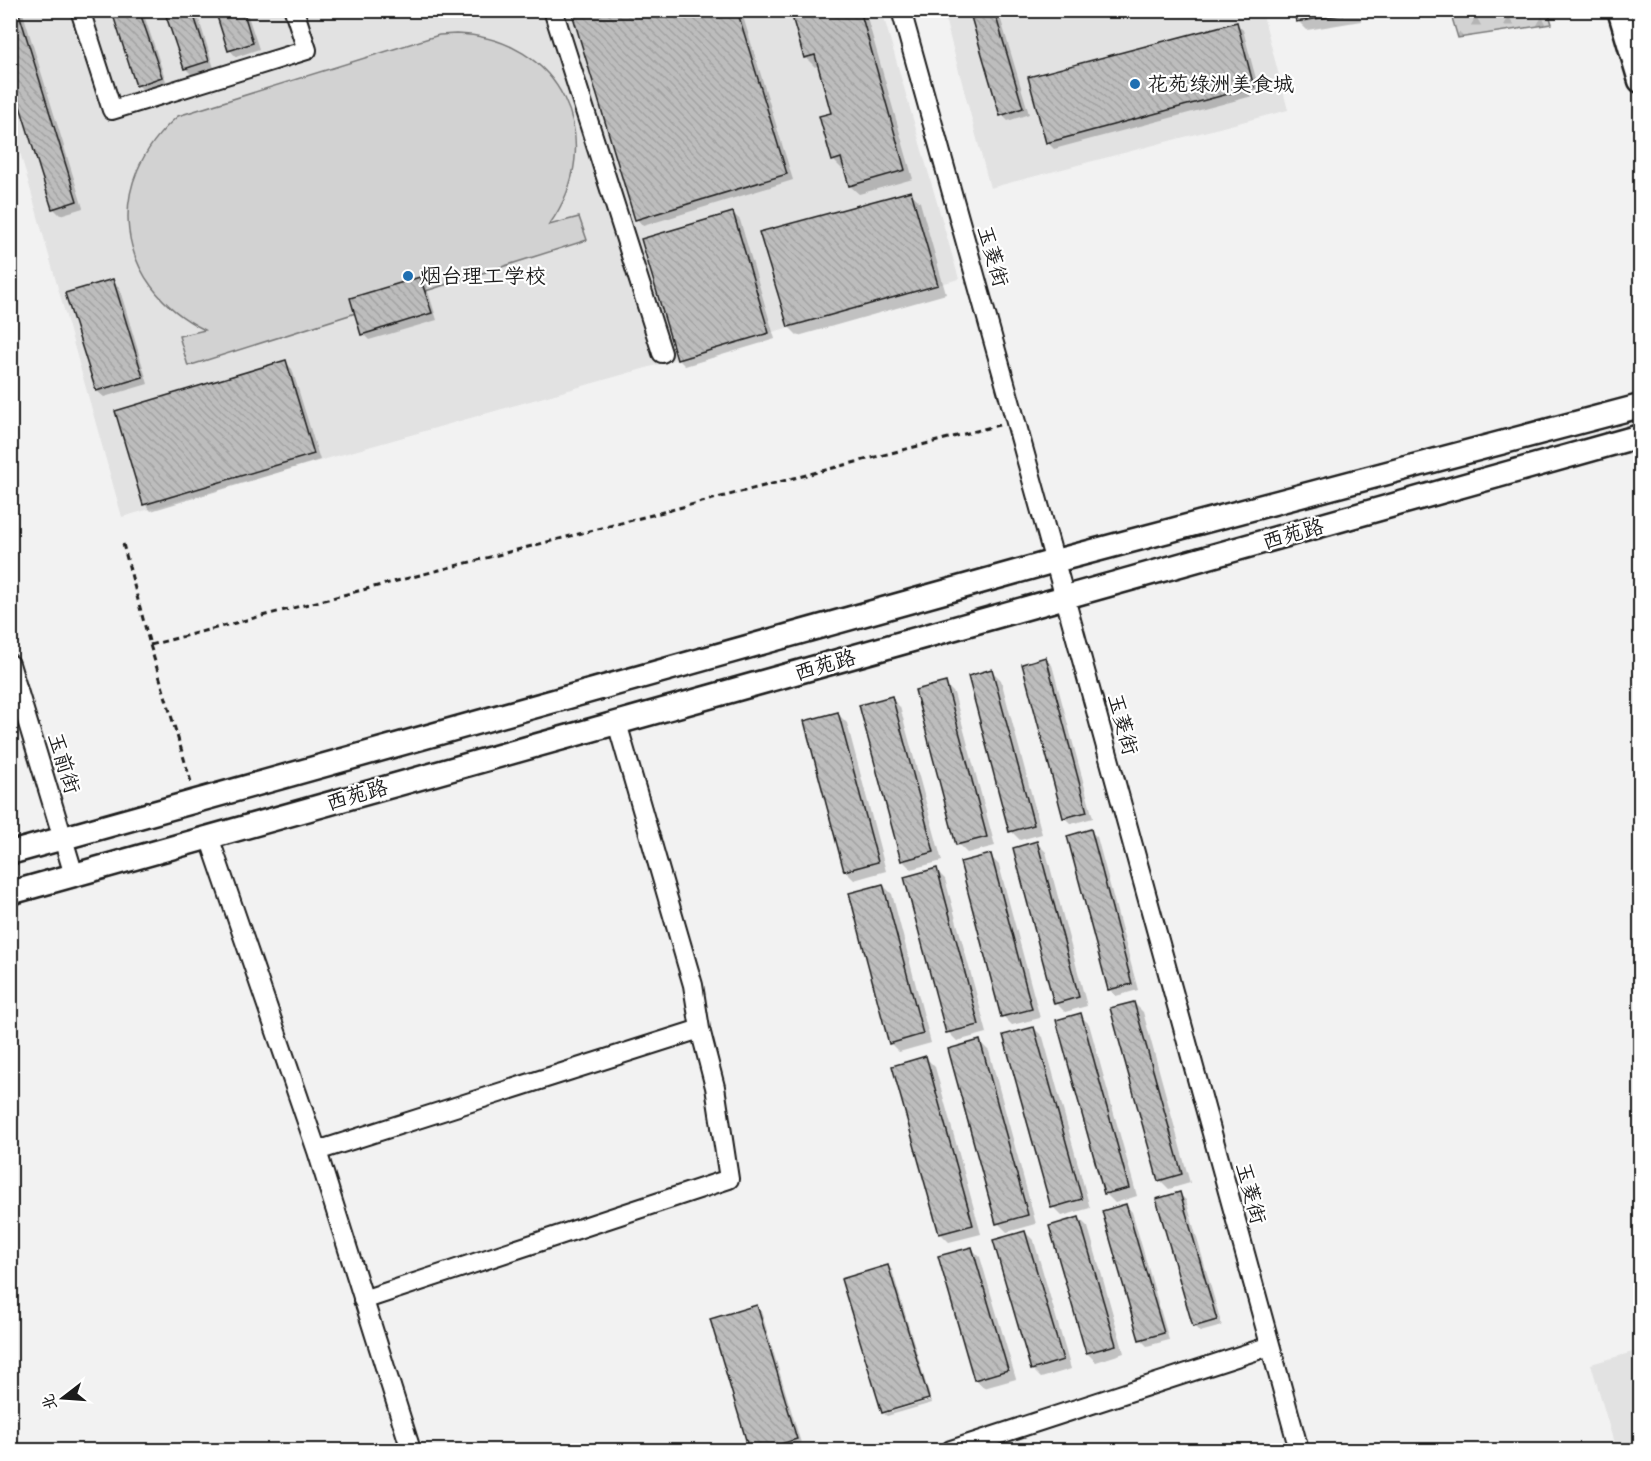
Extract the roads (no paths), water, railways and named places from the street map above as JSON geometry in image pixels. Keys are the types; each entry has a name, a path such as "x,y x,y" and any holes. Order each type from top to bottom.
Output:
{"main road":[{"path":"1619,10 1641,81"},
{"name":"西苑路","path":"10,853 1054,561 1638,405"},
{"name":"西苑路","path":"10,893 1641,436"}],"street":[{"path":"80,10 112,110 307,50 300,12"},
{"path":"553,10 662,353"},
{"name":"玉菱街","path":"901,10 1299,1450"},
{"name":"玉前街","path":"10,664 74,875"},
{"path":"363,1300 729,1179 715,1087 700,1029 693,985 617,723"},
{"path":"208,837 317,1151 411,1450"},
{"path":"317,1151 700,1029"},
{"path":"951,1450 1270,1346"}],"place":[{"name":"花苑绿洲美食城","path":"1135,84"},
{"name":"烟台理工学校","path":"408,276"}]}
